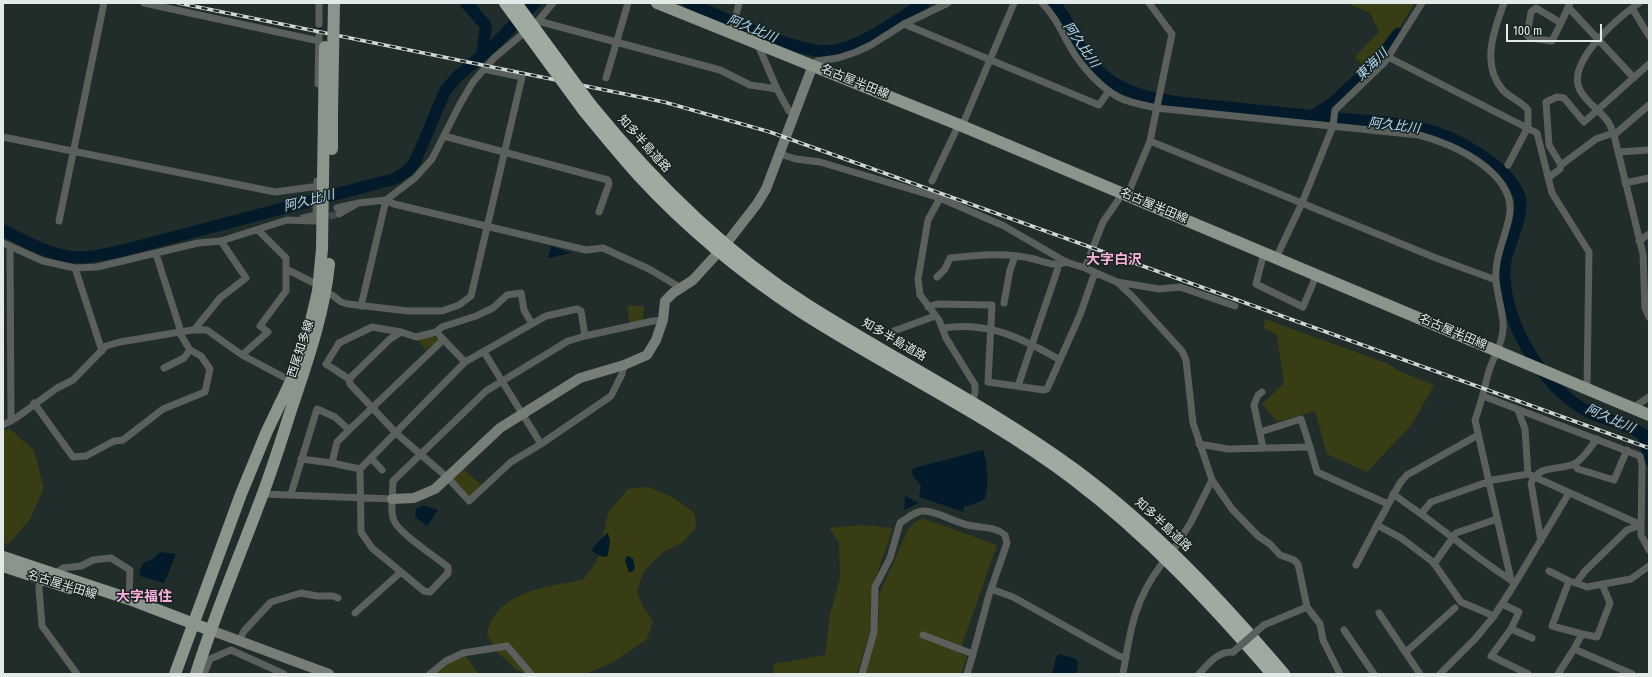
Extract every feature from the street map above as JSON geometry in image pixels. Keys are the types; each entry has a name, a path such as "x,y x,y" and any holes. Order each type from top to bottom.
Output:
{"highway":[{"name":"知多半島道路","path":"505,3 650,187 703,237 742,269 800,311 1023,445 1072,478 1121,517 1171,563 1216,610 1272,674"},
{"name":"知多半島道路","path":"516,3 587,108 647,171 709,230 742,258 805,303 1028,437 1077,471 1126,510 1178,557 1222,603 1284,674"}],"main road":[{"name":"西尾知多線","path":"175,674 241,493 267,431 291,381 310,325 318,291 329,210 325,3"},
{"name":"西尾知多線","path":"196,674 210,630 263,494 318,328 326,289 334,3"},
{"name":"名古屋半田線","path":"657,3 733,27 758,45 813,65 960,125 1649,415"},
{"name":"名古屋半田線","path":"3,557 129,599 192,626"},
{"name":"名古屋半田線","path":"3,566 192,626 210,630"}],"street":[{"path":"59,221 104,3"},
{"path":"144,3 319,38 314,188 329,210"},
{"path":"319,3 319,24"},
{"path":"11,421 6,244 42,261 75,268 97,267 198,243 221,241 294,217 310,217 329,210 358,203 386,200 404,187 432,159 463,98 484,68 538,21 553,3"},
{"path":"606,78 628,3"},
{"path":"733,27 738,3"},
{"path":"729,240 762,198 813,65 817,61 838,58 856,52 871,45 904,24 948,3"},
{"path":"932,181 990,60 1014,3"},
{"path":"1042,3 1054,16 1072,50 1084,67 1109,91 1120,98 1156,108 1406,133 1432,138 1463,152 1495,177 1507,191 1510,208 1499,251 1496,280 1503,322 1503,338 1488,374 1475,420 1513,582"},
{"path":"1085,268 1103,222 1125,194 1150,140 1159,90 1172,34 1148,3"},
{"path":"1276,258 1302,203 1333,126 1335,110 1388,57 1422,3"},
{"path":"1504,3 1492,45 1491,68 1502,89 1527,108 1528,127 1508,165"},
{"path":"1639,3 1616,20 1591,47 1584,57 1577,80 1580,91 1609,124 1613,134 1643,254 1647,299 1645,308 1649,317"},
{"path":"1561,23 1536,8 1532,12 1527,35 1530,38 1552,41 1561,23 1569,5 1634,78"},
{"path":"1632,8 1649,36"},
{"path":"538,21 720,70 750,85 777,89"},
{"path":"904,24 1099,105 1109,91"},
{"path":"758,45 777,89 789,111 794,114"},
{"path":"1388,57 1528,127 1537,133 1540,140 1552,193 1589,252 1587,388"},
{"path":"1561,165 1549,145 1546,102 1557,97 1564,98 1584,122 1649,64"},
{"path":"332,295 341,302 361,306 414,312 442,311 459,305 471,296 503,152 522,77 484,68"},
{"path":"1548,178 1560,169 1561,165 1596,140 1613,134 1649,105"},
{"path":"444,136 608,180 610,184 599,212"},
{"path":"3,137 275,192 314,188"},
{"path":"1150,140 1302,203 1496,280"},
{"path":"1618,152 1649,150"},
{"path":"780,154 796,159 826,163 940,198 1004,226 1023,239 1067,262 1117,282 1159,289 1180,287 1235,306"},
{"path":"1625,183 1649,178"},
{"path":"940,198 928,220 918,279 920,295 936,316 943,328 946,338 975,385 975,394 973,398"},
{"path":"386,200 394,204 586,250 603,248 649,269 681,288"},
{"path":"361,306 386,200"},
{"path":"287,220 314,221"},
{"path":"242,355 268,332 260,326 286,291 286,258 258,230"},
{"path":"1639,241 1649,234"},
{"path":"194,330 220,298 246,278 221,241"},
{"path":"1264,253 1256,284 1303,306 1317,274"},
{"path":"34,403 73,457 86,456 114,442 123,440 163,409 205,392 210,369 201,356 190,350 180,332 156,254"},
{"path":"937,277 945,269 950,258 984,255 1015,256 1059,265 1067,262"},
{"path":"1004,303 1010,270 1015,256"},
{"path":"263,494 291,494 392,500 414,498 435,489 500,428 521,413 580,378 624,365 647,355 656,340 663,320 665,300 693,280 714,257"},
{"path":"1018,386 1059,265"},
{"path":"75,268 102,351"},
{"path":"286,269 312,282"},
{"path":"928,307 936,304 992,305 988,382 1044,390 1047,389 1080,315 1095,272"},
{"path":"1117,282 1132,296 1182,351 1186,360 1193,423 1212,480 1232,509 1258,536 1270,544 1280,555 1298,564 1307,607 1320,624 1323,640 1340,674"},
{"path":"532,324 524,310 521,293 507,295 493,308 476,316 442,327 436,332 416,336 372,327 339,343 326,364 348,379 350,384 396,433 448,478 469,501 511,462 541,444 611,396 622,374 624,365"},
{"path":"585,336 581,311 577,309 546,316 465,362 360,469 359,498 361,532 364,539 372,548 424,591 430,592 448,573 448,567 398,527 393,518 392,500 394,481 486,391 568,341 585,336 663,320"},
{"path":"894,331 936,316"},
{"path":"943,328 992,328 1032,344 1060,360"},
{"path":"3,425 11,421 34,403 73,380 106,346 120,342 180,332 207,330 242,355 291,381"},
{"path":"348,379 390,340 401,332"},
{"path":"436,332 465,362"},
{"path":"332,463 337,442 443,340"},
{"path":"164,368 184,358 190,350"},
{"path":"484,352 541,444"},
{"path":"1262,392 1258,395 1254,405 1263,448"},
{"path":"1483,396 1640,456 1646,465 1640,525 1641,535 1649,550"},
{"path":"1633,408 1649,397"},
{"path":"291,494 317,409 335,417 349,430"},
{"path":"1518,410 1525,429 1531,483 1541,541"},
{"path":"1260,432 1301,419 1317,472 1388,504"},
{"path":"1356,565 1393,494 1407,475 1478,435"},
{"path":"1421,514 1431,502 1489,482 1530,475 1539,471 1574,464 1597,439"},
{"path":"1199,444 1228,449 1310,447"},
{"path":"1574,464 1578,469 1614,480 1627,450"},
{"path":"371,458 382,470"},
{"path":"301,459 332,463 360,469"},
{"path":"1530,475 1640,525"},
{"path":"1176,546 1191,522 1212,480"},
{"path":"1443,673 1494,616 1513,582 1541,541 1569,493"},
{"path":"1393,494 1452,536 1476,557 1513,582"},
{"path":"862,674 874,632 875,586 890,558 900,523 908,517 924,511 972,526 984,526 1006,535 1007,543 991,589 967,674"},
{"path":"1434,564 1452,536 1456,533 1497,519"},
{"path":"1377,524 1401,538 1434,564 1461,602 1494,616"},
{"path":"1602,584 1610,603 1597,636 1582,634 1552,626 1572,582 1627,530 1640,525"},
{"path":"55,574 63,568 81,566 94,560 111,558 130,570 129,599"},
{"path":"1123,674 1135,610 1150,580 1161,565"},
{"path":"1549,571 1572,582 1587,587 1632,579 1649,566"},
{"path":"355,613 401,572"},
{"path":"40,578 39,589 42,626 77,674"},
{"path":"991,589 1013,597 1119,656 1126,658"},
{"path":"239,641 244,631 271,602 304,593 338,598"},
{"path":"1502,604 1518,612 1511,629 1491,656 1528,674"},
{"path":"1199,674 1216,657 1227,651 1233,652 1264,624 1307,607"},
{"path":"1406,652 1455,608"},
{"path":"1379,613 1420,674"},
{"path":"1511,629 1532,638"},
{"path":"210,630 329,674"},
{"path":"1344,630 1374,674"},
{"path":"1558,674 1582,634"},
{"path":"923,635 973,654"},
{"path":"430,674 446,661 463,653 506,646 531,674"},
{"path":"1574,649 1632,674"},
{"path":"204,674 210,659 231,650 284,674"}],"green space":[{"path":"1346,3 1415,3 1395,34 1362,64 1355,57 1379,32 1370,13"},
{"path":"630,305 644,306 643,321 630,325 627,307"},
{"path":"1265,319 1386,363 1399,371 1434,385 1412,424 1367,472 1327,454 1315,411 1277,422 1262,404 1284,383 1277,335 1264,328"},
{"path":"432,335 439,340 426,350 418,340"},
{"path":"10,429 34,450 44,488 29,521 9,543 3,544 3,430"},
{"path":"463,469 484,487 469,501 453,480"},
{"path":"649,487 674,498 690,509 695,514 696,528 683,542 662,553 644,571 637,591 642,604 653,622 647,639 615,661 586,674 527,674 517,670 498,653 487,635 492,621 500,609 511,600 524,594 554,585 583,580 597,561 608,513 627,490"},
{"path":"922,518 997,545 959,653 967,657 961,674 861,674 879,618 878,597 909,527"},
{"path":"862,525 893,528 873,585 871,630 857,674 773,674 774,664 825,655 830,615 840,578 839,542 829,528"},
{"path":"464,654 479,674 434,674 450,660"}],"water":[{"path":"551,246 571,253 548,258"},
{"path":"983,450 987,467 987,490 984,499 964,507 963,512 919,497 921,486 913,476 912,470 914,468"},
{"path":"905,496 919,503 904,510"},
{"path":"422,505 438,510 427,526 415,517 416,509"},
{"path":"608,533 610,541 608,555 606,557 600,556 592,551 593,548"},
{"path":"160,552 176,554 164,583 140,576 140,570 143,563 153,559"},
{"path":"629,556 633,559 635,568 632,572 629,572 625,561 626,557"},
{"path":"1059,654 1074,658 1078,662 1077,672 1072,674 1052,674 1056,658"}],"waterway":[{"path":"466,3 486,26 482,54"},
{"name":"阿久比川","path":"3,230 54,253 72,257 90,257 121,251 394,179 407,171 415,162 445,91 458,76 493,46 535,3"},
{"name":"阿久比川","path":"689,3 760,34 818,51 832,51 855,45 892,24 924,3"},
{"name":"阿久比川","path":"1053,3 1064,17 1088,60 1110,81 1136,93 1166,101 1413,126 1450,138 1478,153 1492,163 1513,184 1519,195 1521,203 1518,220 1505,263 1505,283 1509,305 1527,348 1540,368 1555,386 1572,401 1589,412 1624,425 1644,435 1649,460"},
{"name":"東海川","path":"1313,116 1334,102 1377,62 1398,34"}],"tunnel":[{"path":"319,219 339,214"}],"railway":[{"path":"178,3 664,102 770,132 1649,448"}],"district":[{"name":"大字白沢","path":"1114,260"},
{"name":"大字福住","path":"144,597"}]}
